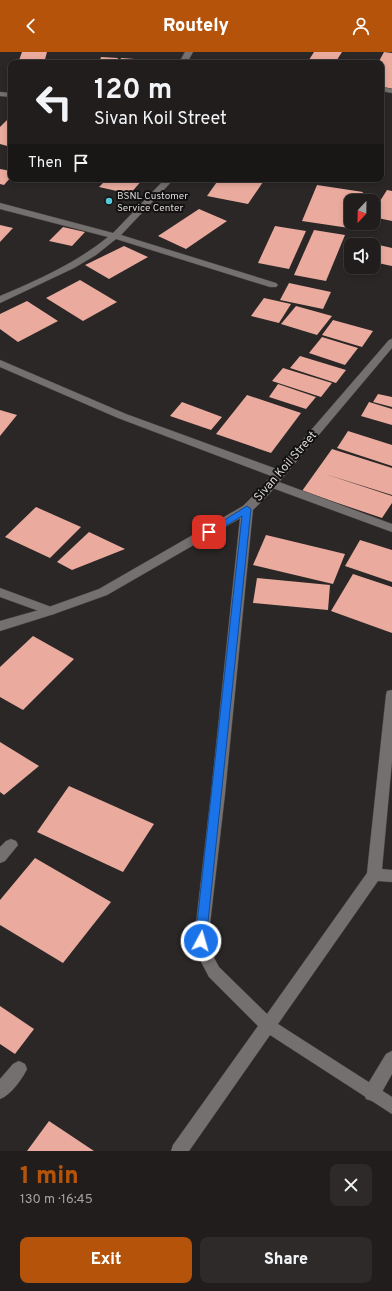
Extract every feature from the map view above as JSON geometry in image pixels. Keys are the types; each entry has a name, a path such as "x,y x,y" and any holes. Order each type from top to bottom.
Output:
{"street":[{"path":"0,300 52,276 93,253 115,236 167,182"},
{"path":"0,206 115,236 273,285"},
{"name":"Sivan Koil Street","path":"0,626 50,611 102,592 172,554 247,509 392,342"},
{"path":"0,363 122,416 278,474"},
{"path":"271,483 392,528"},
{"path":"247,509 201,941 205,956 214,972 268,1025 392,1106"},
{"path":"0,592 50,611"},
{"path":"179,1151 374,875 392,694"},
{"path":"0,857 11,845"},
{"path":"374,875 392,876"},
{"path":"372,1093 392,1059"},
{"path":"0,1092 19,1069"}],"building":[{"path":"22,52 47,52 45,60 19,60"},
{"path":"314,52 342,52 337,60 309,60"},
{"path":"384,52 392,53 392,89 384,88 384,60 380,60"},
{"path":"101,57 118,58 117,60 100,60"},
{"path":"121,58 149,60 120,60"},
{"path":"8,119 8,146 0,144 0,127"},
{"path":"0,169 8,170 8,180 4,185 0,184"},
{"path":"104,182 140,182 130,194 99,187"},
{"path":"217,182 263,182 248,204 207,196"},
{"path":"317,185 363,192 362,194 344,194 344,227 302,221"},
{"path":"387,190 392,191 392,221 380,218 380,201"},
{"path":"199,209 227,221 186,249 158,236"},
{"path":"0,225 13,228 0,242"},
{"path":"275,226 306,231 289,269 258,263"},
{"path":"63,227 85,232 72,246 49,241"},
{"path":"314,230 345,235 326,281 294,275"},
{"path":"380,245 392,248 392,266 380,263"},
{"path":"124,246 148,257 109,279 85,265"},
{"path":"80,280 117,302 83,321 46,298"},
{"path":"289,283 331,292 323,309 280,300"},
{"path":"264,298 291,304 279,323 251,316"},
{"path":"27,301 58,321 18,342 0,329 0,314"},
{"path":"296,306 332,316 317,335 281,324"},
{"path":"333,320 373,331 362,347 322,335"},
{"path":"322,337 358,348 345,365 309,353"},
{"path":"300,356 346,370 336,383 290,368"},
{"path":"283,368 332,383 321,397 272,381"},
{"path":"278,384 316,397 306,409 269,397"},
{"path":"378,394 392,397 392,407 373,402"},
{"path":"247,395 301,413 271,453 216,434"},
{"path":"182,402 222,417 211,430 170,416"},
{"path":"369,402 392,409 392,425 361,416"},
{"path":"0,410 17,415 0,436"},
{"path":"348,431 392,445 392,466 337,448"},
{"path":"332,449 392,468 392,495 325,474 392,496 392,503 382,518 302,491"},
{"path":"36,507 81,527 50,558 5,537"},
{"path":"89,532 125,549 72,570 57,562"},
{"path":"266,535 345,554 333,584 253,565"},
{"path":"360,540 392,550 392,582 345,566"},
{"path":"353,574 392,587 392,633 331,611"},
{"path":"257,578 330,585 328,610 253,603"},
{"path":"33,636 74,659 23,710 0,697 0,667"},
{"path":"0,742 39,766 4,795 0,792"},
{"path":"69,786 154,824 123,872 37,832"},
{"path":"35,858 111,902 63,963 0,925 0,900"},
{"path":"0,1006 34,1029 15,1054 0,1044"},
{"path":"49,1121 94,1151 27,1151"}],"place":[{"name":"BSNL Customer Service Center","path":"109,201"}],"route":[{"path":"201,941 218,794 247,509 209,532"}]}
